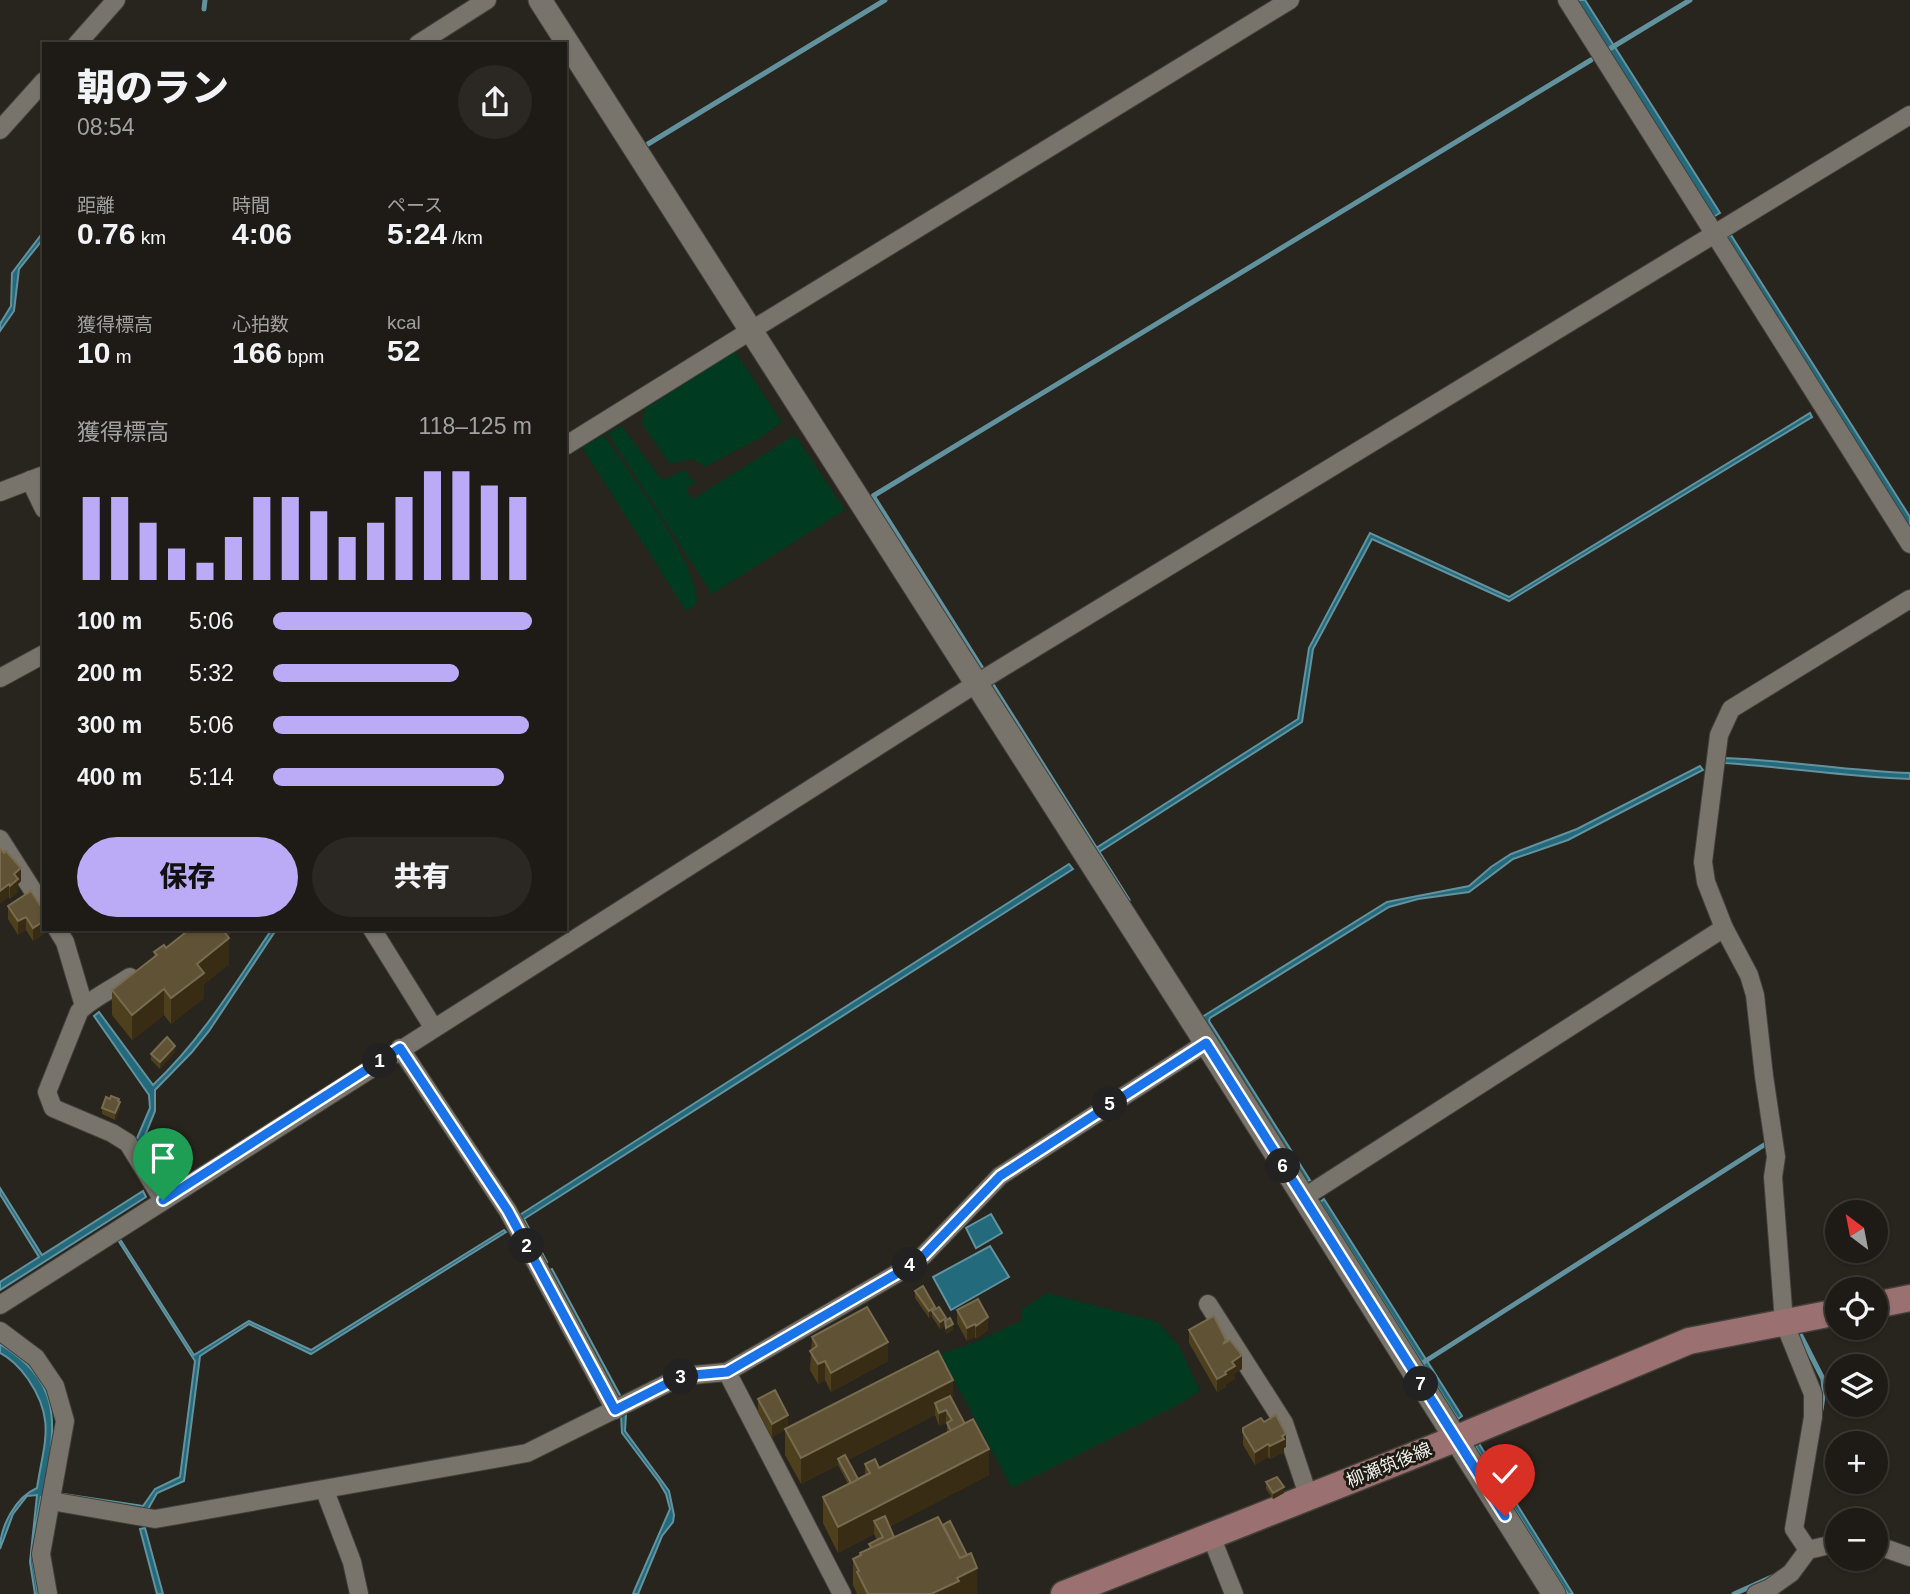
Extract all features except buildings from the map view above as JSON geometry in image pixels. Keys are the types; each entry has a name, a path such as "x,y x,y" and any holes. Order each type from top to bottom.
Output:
{"main road":[{"path":"1888,1303 1910,1298"},
{"name":"柳瀬筑後線","path":"1064,1594 1455,1439 1689,1341 1825,1314"}],"street":[{"path":"79,42 116,0"},
{"path":"421,42 487,0"},
{"path":"540,0 567,42"},
{"path":"567,445 1290,0"},
{"path":"1567,0 1910,544"},
{"path":"567,43 1206,1043 1554,1594"},
{"path":"0,130 42,83"},
{"path":"0,1305 976,683 1910,115"},
{"path":"0,492 37,478 42,500"},
{"path":"1808,1550 1794,1529 1813,1417 1813,1394 1784,1322 1773,1177 1776,1157 1755,995 1749,975 1724,928 1706,883 1703,862 1719,735 1731,709 1910,599"},
{"path":"0,678 42,655"},
{"path":"0,839 42,905"},
{"path":"1303,1198 1724,928"},
{"path":"58,931 65,942 84,1006"},
{"path":"373,931 433,1027"},
{"path":"148,963 108,993 84,1006 47,1092 53,1108 112,1133 128,1143 163,1200"},
{"path":"51,1501 155,1520 527,1453 682,1376 727,1372 903,1270 924,1255 1000,1176 1206,1043"},
{"path":"400,1048 508,1211 615,1410"},
{"path":"1208,1304 1284,1423 1309,1498"},
{"path":"0,1331 36,1359 55,1386 65,1421 41,1554 48,1594"},
{"path":"727,1372 842,1594"},
{"path":"325,1491 352,1562 359,1594"},
{"path":"1212,1536 1234,1594"},
{"path":"1756,1594 1791,1573 1808,1550 1825,1546"},
{"path":"1888,1549 1910,1557"}],"green space":[{"path":"735,351 782,422 762,437 705,467 693,459 670,464 642,424 645,409"},
{"path":"621,425 662,480 685,470 695,483 686,489 693,499 795,435 845,510 712,594 608,434"},
{"path":"604,435 660,518 687,566 695,586 697,604 686,611 582,447"},
{"path":"1047,1293 1158,1322 1179,1346 1200,1391 1178,1405 1012,1488 940,1354 971,1344 1021,1321 1021,1310"}],"water":[{"path":"1577,0 1585,0 1720,213 1713,217"},
{"path":"42,234 42,240 19,269 14,311 0,331 0,324 11,306 12,273"},
{"path":"1731,235 1910,517 1910,529 1727,238"},
{"path":"1810,413 1812,417 1509,601 1372,539 1313,649 1302,722 1096,854 1093,850 1298,719 1309,648 1370,533 1509,597"},
{"path":"1724,758 1910,773 1910,779 1724,763"},
{"path":"1700,766 1703,770 1568,840 1513,859 1469,892 1418,899 1389,907 1210,1018 1209,1021 1310,1180 1306,1182 1202,1017 1387,902 1469,886 1511,854 1577,829"},
{"path":"1069,864 1073,869 524,1219 547,1262 543,1264 518,1216"},
{"path":"271,931 277,931 209,1031 155,1090 155,1111 142,1143 166,1183 161,1186 135,1143 150,1108 149,1095 94,1016 99,1012 153,1085 187,1049 231,991"},
{"path":"0,1188 42,1255 143,1191 146,1197 0,1290 0,1282 39,1257 0,1194"},
{"path":"1324,1199 1462,1416 1458,1419 1320,1202"},
{"path":"991,1214 1002,1233 976,1248 966,1228"},
{"path":"504,1230 506,1232 311,1354 249,1324 200,1356 184,1481 157,1493 147,1511 63,1498 63,1494 143,1506 155,1489 180,1477 195,1361 116,1237 118,1236 194,1355 249,1321 311,1350"},
{"path":"990,1246 1009,1277 951,1310 933,1277"},
{"path":"552,1269 621,1397 618,1399 547,1271"},
{"path":"0,1344 36,1374 50,1407 52,1425 49,1466 35,1529 33,1562 38,1594 35,1594 30,1562 37,1495 27,1496 13,1514 0,1549 3,1531 11,1513 22,1498 37,1488 45,1444 45,1419 37,1394 28,1379 0,1353"},
{"path":"626,1414 625,1431 669,1491 674,1515 673,1522 662,1536 638,1594 633,1594 670,1509 659,1482 622,1433 621,1415"},
{"path":"1478,1442 1573,1594 1568,1594 1474,1444"},
{"path":"145,1528 163,1594 157,1594 140,1529"}],"waterway":[{"path":"204,9 205,0"},
{"path":"648,144 885,0"},
{"path":"1611,48 1690,0"},
{"path":"1128,900 873,496 1591,60"},
{"path":"1424,1362 1764,1145"},
{"path":"1799,1332 1823,1379 1821,1410"},
{"path":"1734,1594 1774,1576"}],"route":[{"path":"163,1200 400,1048 508,1211 615,1410 682,1376 727,1372 903,1270 924,1255 1000,1176 1206,1043 1505,1516"}]}
